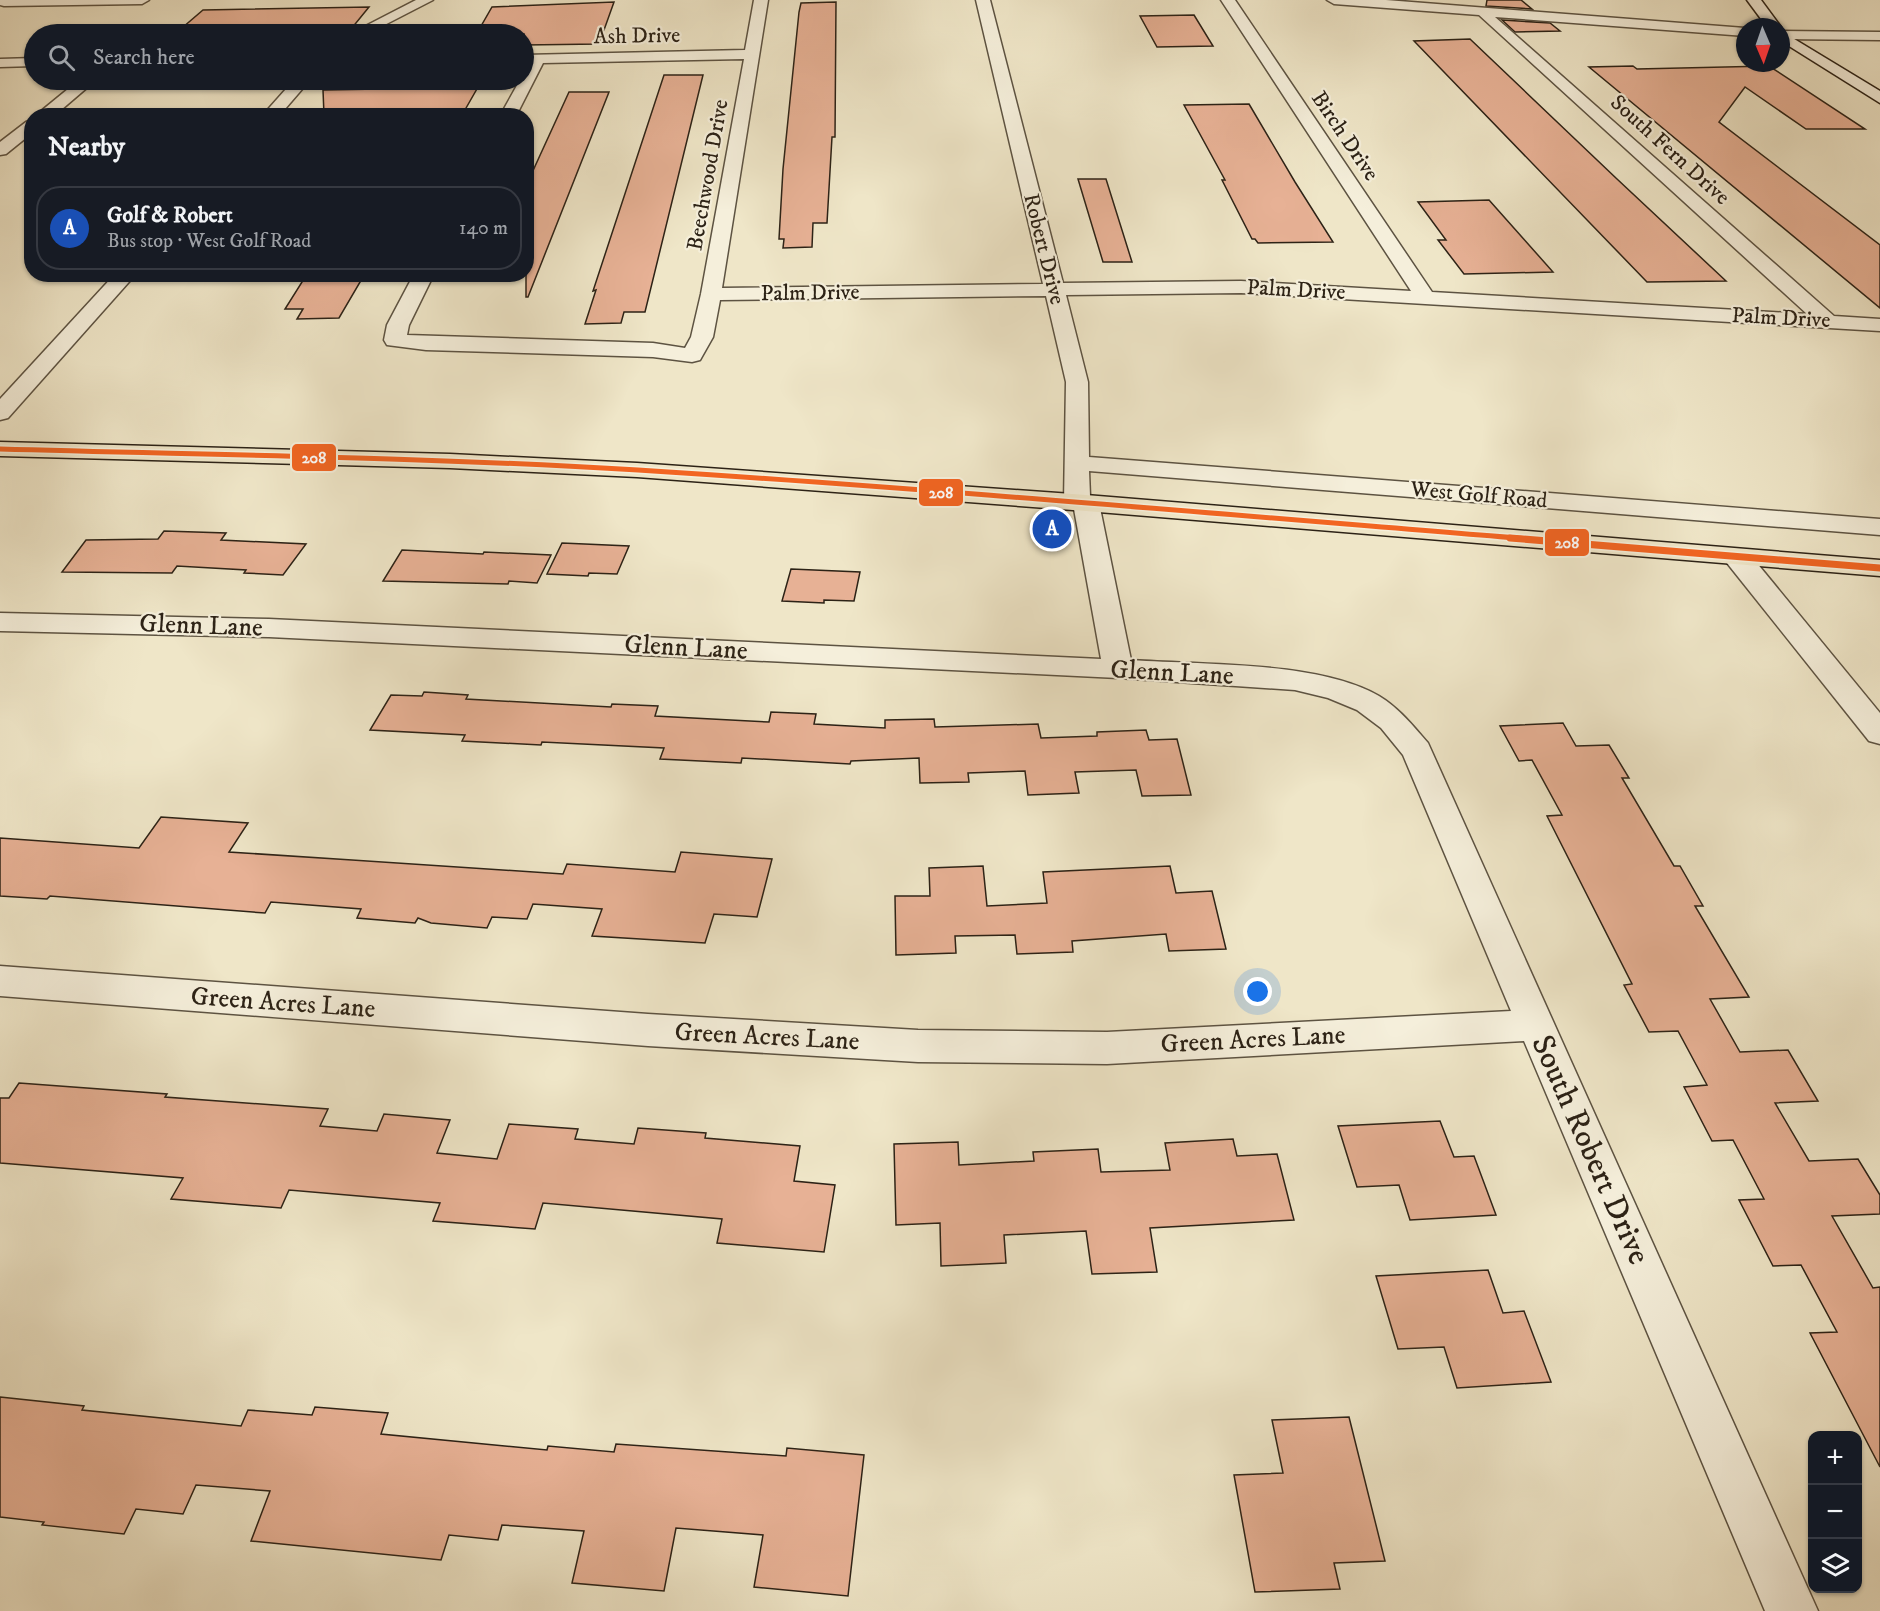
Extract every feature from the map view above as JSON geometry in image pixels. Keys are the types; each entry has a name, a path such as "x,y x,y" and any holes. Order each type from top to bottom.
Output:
{"main road":[{"name":"West Golf Road","path":"0,449 450,461 614,469 1081,502 1880,568"}],"street":[{"path":"3,2 142,0"},
{"path":"377,24 426,0"},
{"name":"Beechwood Drive","path":"420,282 398,325 395,340 653,350 692,355 702,337 711,294 761,0"},
{"name":"Robert Drive","path":"983,0 1077,382 1081,502 1118,669"},
{"name":"Birch Drive","path":"1228,0 1425,297"},
{"path":"1334,0 1736,31"},
{"path":"1538,0 1544,15"},
{"path":"1754,0 1767,18"},
{"name":"South Fern Drive","path":"1484,11 1486,16 1827,321"},
{"path":"1790,35 1880,36"},
{"path":"1790,41 1880,98"},
{"name":"Ash Drive","path":"534,59 751,54"},
{"path":"0,63 24,62"},
{"path":"53,108 76,90"},
{"path":"277,108 293,90"},
{"path":"511,108 518,90"},
{"path":"0,150 24,131"},
{"path":"0,413 119,282"},
{"name":"Palm Drive","path":"711,294 1241,286 1880,325"},
{"name":"West Golf Road","path":"1078,463 1880,527"},
{"path":"1737,557 1880,734"},
{"name":"Glenn Lane","path":"0,622 281,629 1118,669 1295,680 1337,690 1368,703"},
{"name":"South Robert Drive","path":"1368,703 1392,721 1417,751 1792,1611"},
{"name":"Green Acres Lane","path":"0,981 648,1030 918,1046 1107,1048 1536,1025"}],"building":[{"path":"1487,0 1521,0 1532,9 1486,6"},
{"path":"614,2 599,44 534,45 534,24 482,24 492,7"},
{"path":"836,2 835,137 832,137 827,223 813,223 812,247 783,248 784,239 779,239 783,169 799,12 801,3"},
{"path":"369,7 355,24 187,24 203,10"},
{"path":"1194,15 1213,46 1157,47 1140,16"},
{"path":"1502,20 1550,23 1560,31 1515,32"},
{"path":"1470,39 1726,281 1647,282 1414,41"},
{"path":"1633,66 1637,69 1736,67 1736,72 1778,72 1865,129 1806,129 1745,87 1719,122 1880,245 1880,308 1589,67"},
{"path":"664,75 703,75 645,312 624,312 621,323 585,324 596,290 593,291"},
{"path":"323,90 476,90 466,108 324,108"},
{"path":"569,92 609,92 534,282 534,169"},
{"path":"1249,104 1333,242 1258,243 1252,239 1222,180 1225,180 1184,105"},
{"path":"1078,179 1106,179 1132,262 1103,262"},
{"path":"1489,200 1553,272 1464,274 1438,240 1446,240 1418,202"},
{"path":"302,282 360,282 339,318 297,319 303,309 285,309"},
{"path":"526,282 534,282 528,297 526,297"},
{"path":"164,531 226,533 221,540 306,544 283,575 244,573 246,570 177,566 172,573 62,572 86,540 158,539"},
{"path":"562,543 629,546 617,574 589,573 588,576 547,574"},
{"path":"402,550 551,555 537,583 383,581"},
{"path":"791,569 860,572 854,601 824,600 824,603 782,601"},
{"path":"424,692 468,695 466,699 611,707 612,704 658,706 655,716 769,722 771,712 816,714 814,724 885,728 885,720 934,719 935,727 1038,724 1041,738 1097,736 1097,732 1146,730 1149,740 1177,739 1191,795 1142,796 1136,770 1075,772 1079,793 1028,795 1025,771 968,773 969,782 920,783 919,758 851,761 850,764 742,758 741,763 660,759 664,748 462,741 465,735 370,730 391,695 422,696"},
{"path":"1563,723 1576,746 1609,745 1629,778 1622,778 1674,866 1680,866 1703,906 1695,906 1749,997 1710,999 1740,1052 1788,1050 1818,1101 1775,1103 1809,1161 1858,1159 1880,1195 1880,1214 1832,1216 1873,1288 1880,1287 1880,1467 1810,1333 1837,1332 1801,1265 1773,1266 1739,1200 1764,1199 1733,1140 1712,1141 1684,1087 1707,1085 1678,1031 1649,1032 1624,985 1632,984 1547,816 1562,815 1532,760 1519,761 1500,726"},
{"path":"161,817 248,823 229,852 563,874 567,864 675,872 681,852 772,859 757,917 714,914 705,943 592,936 602,909 533,904 527,919 492,917 487,928 431,923 418,918 415,923 357,918 361,909 271,902 265,913 50,896 47,899 0,896 0,838 139,848"},
{"path":"983,866 987,906 1047,903 1043,872 1170,866 1176,893 1212,891 1226,949 1169,951 1166,934 1072,941 1073,952 1017,954 1015,935 955,936 956,953 896,955 895,896 930,896 929,868"},
{"path":"19,1083 328,1109 320,1126 377,1131 384,1114 450,1120 437,1153 497,1159 509,1124 578,1129 575,1139 634,1144 638,1128 706,1133 705,1138 800,1146 794,1181 835,1185 824,1252 717,1243 722,1219 543,1203 535,1229 433,1221 440,1203 289,1190 281,1208 171,1199 183,1178 0,1163 0,1098 9,1098"},
{"path":"1440,1121 1454,1157 1474,1156 1496,1215 1410,1220 1399,1185 1357,1187 1338,1126"},
{"path":"1233,1139 1237,1156 1277,1154 1294,1220 1150,1228 1157,1272 1092,1274 1086,1231 1004,1235 1006,1263 941,1266 940,1223 896,1225 894,1144 958,1142 959,1165 1034,1161 1033,1152 1098,1149 1101,1172 1170,1170 1165,1143"},
{"path":"1488,1270 1503,1313 1524,1311 1551,1382 1457,1388 1444,1347 1398,1349 1376,1276"},
{"path":"0,1397 84,1406 82,1410 241,1426 248,1410 312,1415 315,1407 388,1413 381,1434 547,1450 548,1446 614,1452 616,1444 786,1456 787,1448 864,1455 848,1596 754,1587 763,1535 676,1528 664,1591 572,1583 584,1531 502,1525 498,1540 449,1535 441,1560 251,1541 270,1491 196,1485 183,1514 136,1509 124,1534 42,1525 44,1522 0,1517"},
{"path":"1349,1417 1385,1561 1334,1563 1340,1589 1255,1592 1234,1475 1283,1473 1272,1420"}],"transit line":[{"name":"208","path":"0,449 450,461 637,470 1086,503 1880,568"}],"place":[{"name":"Golf & Robert","path":"1052,529"}]}
